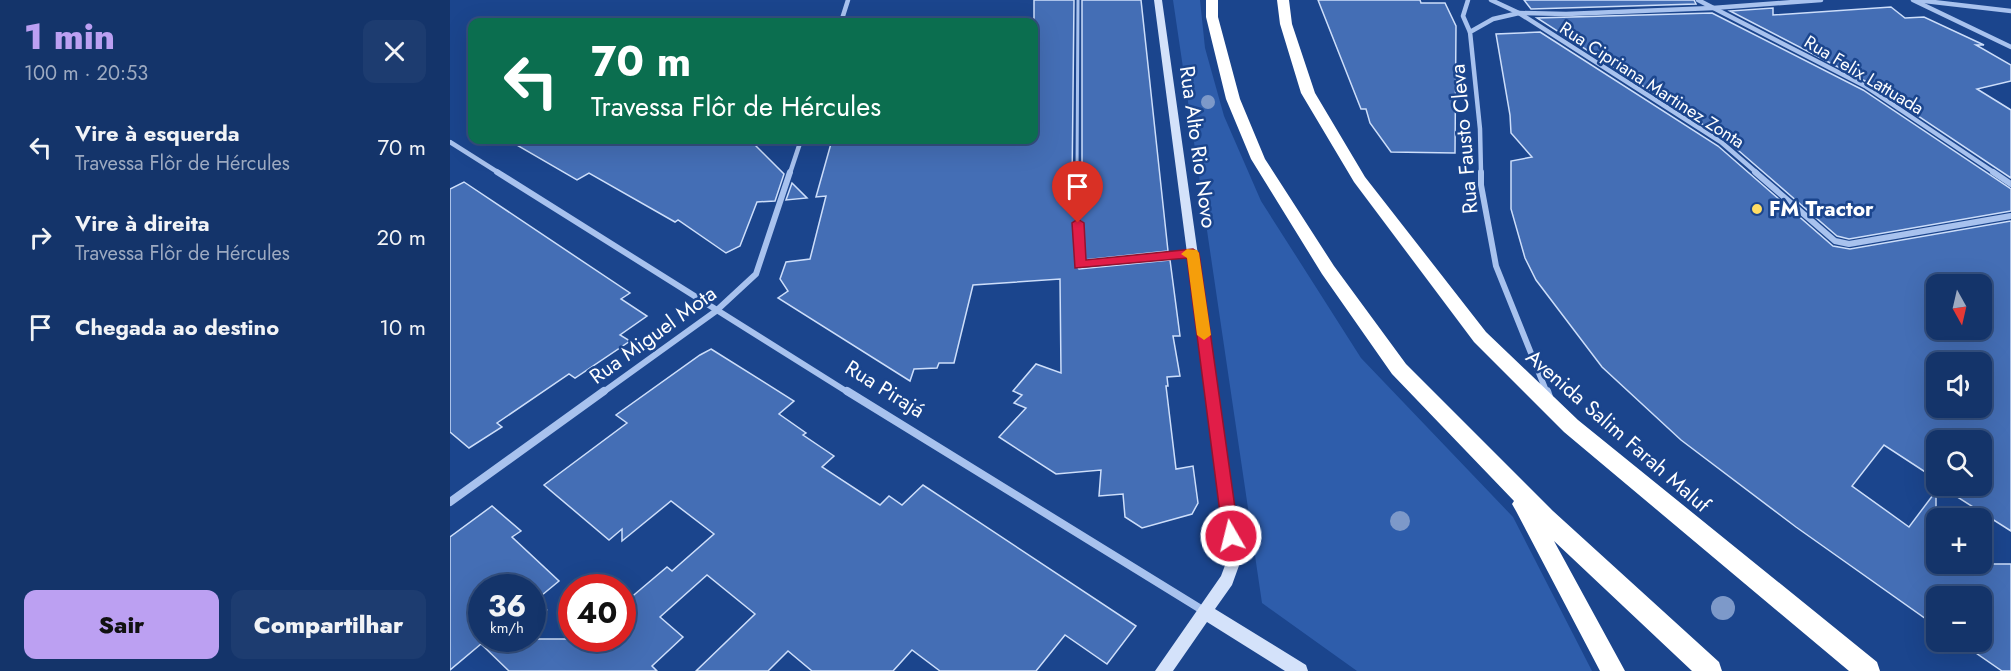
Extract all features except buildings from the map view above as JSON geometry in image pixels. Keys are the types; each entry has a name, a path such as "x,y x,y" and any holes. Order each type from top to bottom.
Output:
{"highway":[{"path":"1212,0 1212,17 1233,99 1258,159 1328,270 1399,369 1545,518 1710,671"},
{"name":"Avenida Salim Farah Maluf","path":"1283,0 1286,24 1308,93 1359,179 1480,337 1555,411 1868,671"},
{"path":"1512,484 1613,671"}],"street":[{"path":"841,18 848,0"},
{"name":"Rua Alto Rio Novo","path":"1158,0 1234,560 1227,580 1163,671"},
{"name":"Rua Fausto Cleva","path":"1467,0 1463,16 1470,32 1480,129 1480,185 1496,266 1555,411"},
{"name":"Rua Cipriana Martinez Zonta","path":"1491,0 1520,13 1721,142 1833,240 1849,244 2011,216"},
{"name":"Rua Felix Lattuada","path":"1698,0 1865,86 2011,184"},
{"path":"1520,13 1554,14 1713,8 1821,0"},
{"path":"1914,0 2011,11"},
{"path":"1914,0 2011,47"},
{"name":"Rua Fausto Cleva","path":"1470,32 1493,19 1520,13"},
{"name":"Rua Pirajá","path":"450,142 716,311 1300,671"},
{"name":"Rua Miguel Mota","path":"450,502 716,311 750,282 756,274 800,144"}],"lane":[{"path":"1077,187 1078,0"},
{"path":"1078,223 1080,265 1193,253"}],"shaded area":[{"path":"1173,0 1200,0 1205,48 1224,116 1261,201 1361,358 1513,517 1592,671 1357,671 1262,603"}],"slow traffic":[{"path":"1187,254 1193,253 1204,335"}],"place":[{"name":"FM Tractor","path":"1757,209"}],"route":[{"path":"1078,223 1078,264 1080,265 1193,253 1231,536"}]}
